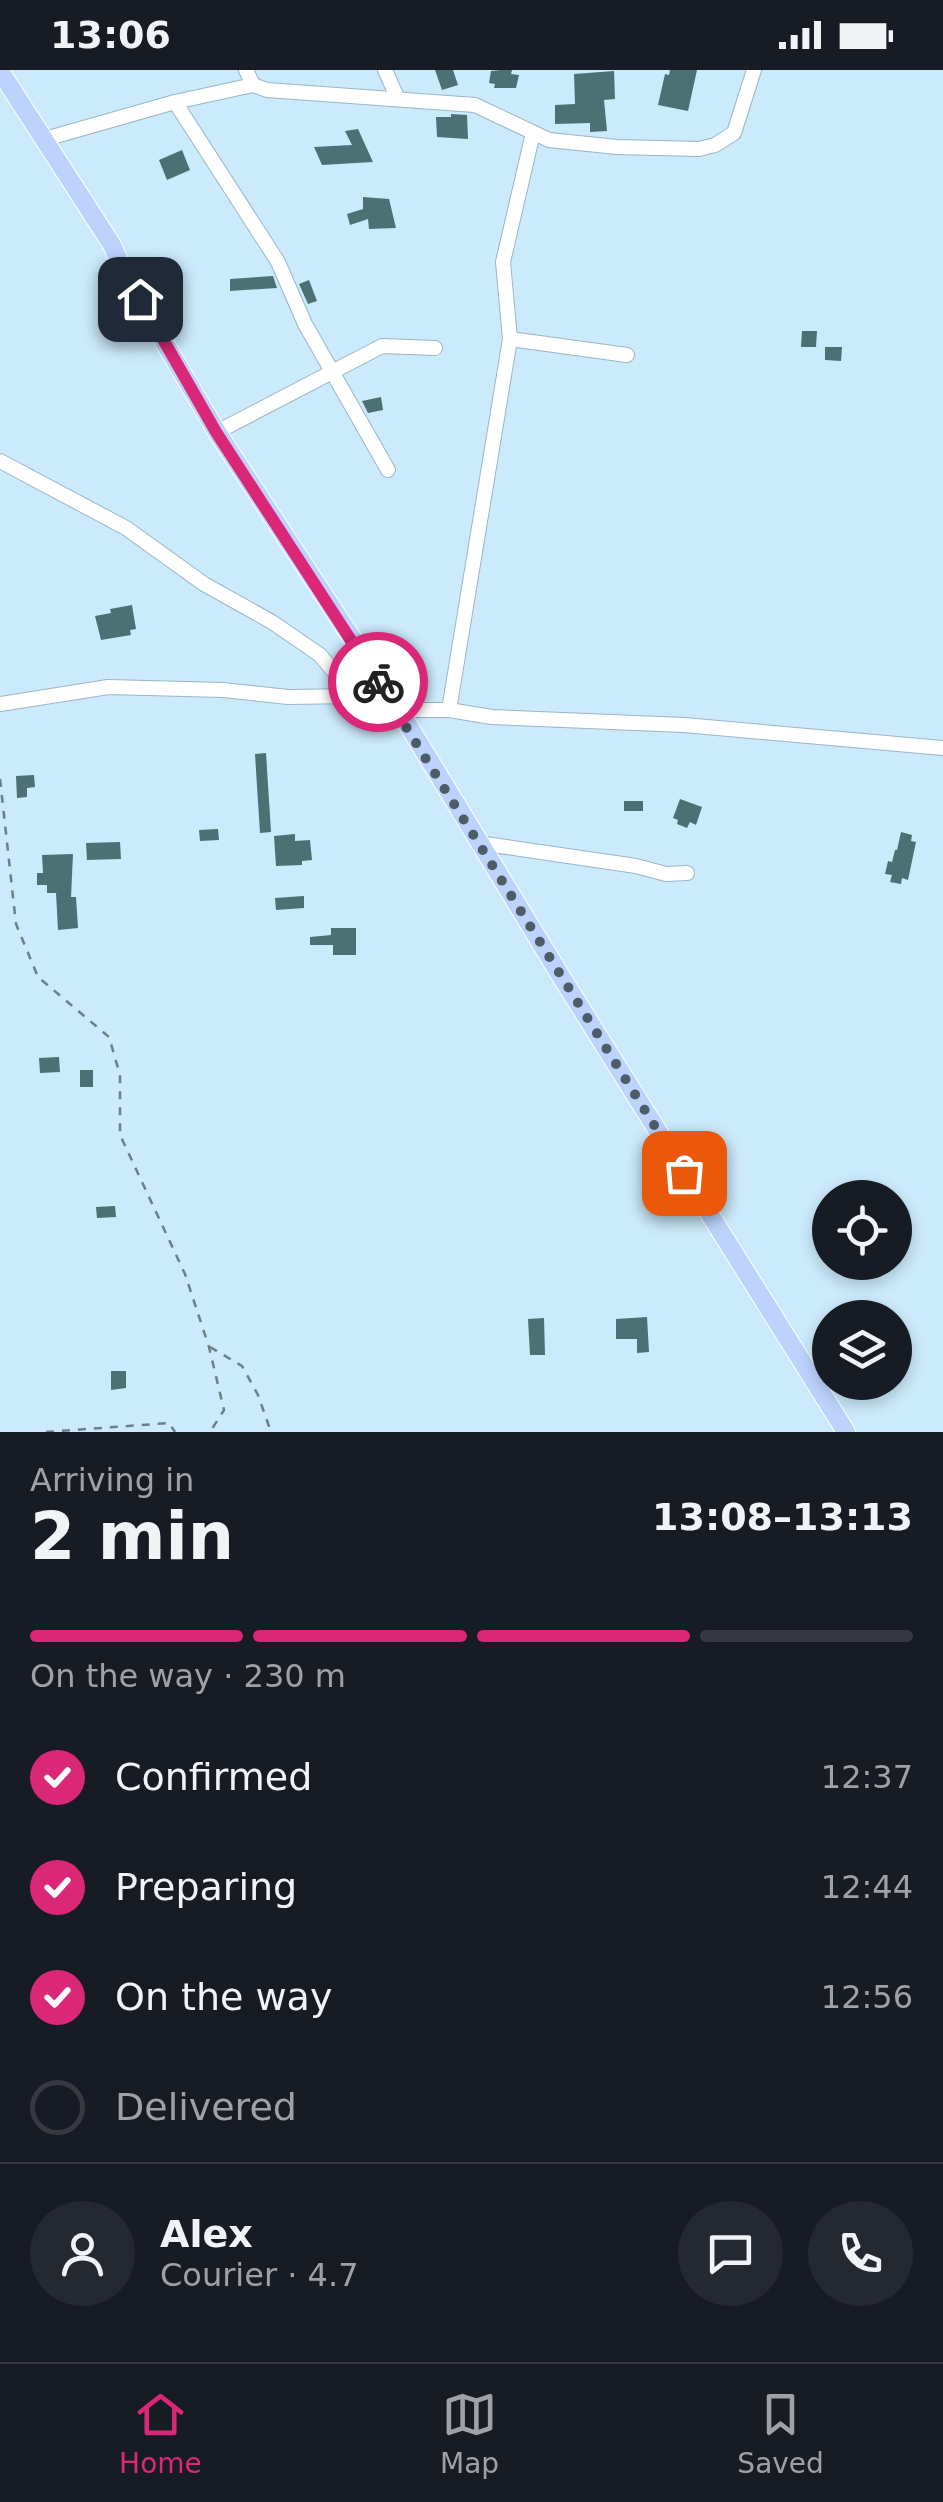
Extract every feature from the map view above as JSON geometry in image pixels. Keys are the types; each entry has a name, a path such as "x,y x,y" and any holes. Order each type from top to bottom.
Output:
{"main road":[{"path":"0,71 112,245 127,279 216,432 394,704 846,1432"}],"street":[{"path":"246,70 253,85"},
{"path":"385,70 398,98"},
{"path":"45,139 174,102 253,85 267,90 474,105 549,140 698,149 715,145 734,133 754,70"},
{"path":"174,102 278,262 331,372 388,470"},
{"path":"449,710 510,339 503,262 533,133"},
{"path":"510,339 628,355"},
{"path":"216,432 382,346 434,348"},
{"path":"0,462 126,528 204,584 272,622 320,655 354,696"},
{"path":"0,704 108,688 223,690 288,697 354,696 492,716 684,725 943,748"},
{"path":"479,843 666,874 687,873"}],"path":[{"path":"0,779 16,924 38,977 110,1037 120,1076 120,1135 185,1274 209,1346 224,1410 210,1432"},
{"path":"209,1346 242,1366 271,1432"},
{"path":"46,1432 170,1423 175,1432"}],"building":[{"path":"435,70 453,70 458,85 442,90"},
{"path":"512,70 511,74 519,75 516,88 494,88 495,84 489,83 491,71"},
{"path":"670,70 697,70 688,111 658,105 665,74 669,75"},
{"path":"614,71 615,99 604,100 607,131 590,132 590,123 555,124 555,105 575,104 574,74"},
{"path":"467,115 468,139 437,137 436,117"},
{"path":"358,129 373,162 322,165 314,147 352,145 345,131"},
{"path":"182,150 190,170 167,180 159,160"},
{"path":"363,197 389,199 396,228 369,229 368,219 350,225 347,214 363,209"},
{"path":"273,276 277,288 230,291 230,279"},
{"path":"309,280 317,301 308,304 299,284"},
{"path":"802,331 817,331 816,347 801,347"},
{"path":"825,347 842,347 841,361 825,360"},
{"path":"381,397 383,410 368,413 362,401"},
{"path":"132,605 136,629 130,630 131,635 101,640 95,616"},
{"path":"266,753 271,832 260,833 255,754"},
{"path":"34,775 35,787 27,788 27,797 17,798 16,776"},
{"path":"680,799 702,807 696,825 690,822 687,828 673,818"},
{"path":"624,801 643,801 643,811 624,811"},
{"path":"218,829 219,840 200,841 199,830"},
{"path":"901,832 912,835 911,841 916,842 908,880 902,878 901,884 890,882 892,875 885,874"},
{"path":"295,834 295,841 310,840 312,860 302,861 302,865 276,866 274,836"},
{"path":"120,842 121,859 87,860 86,843"},
{"path":"73,854 71,897 76,897 78,928 58,930 56,893 47,893 47,885 37,885 37,873 43,873 42,855"},
{"path":"304,896 304,908 276,910 275,898"},
{"path":"331,928 356,928 356,955 333,955 333,945 310,945 310,937 331,935"},
{"path":"59,1057 60,1072 40,1073 39,1058"},
{"path":"80,1070 93,1070 93,1087 80,1087"},
{"path":"115,1206 116,1217 97,1218 96,1207"},
{"path":"647,1317 649,1352 637,1353 637,1339 616,1339 616,1319"},
{"path":"544,1318 545,1355 530,1355 528,1319"},
{"path":"111,1371 126,1371 126,1388 111,1390"}],"way so far":[{"path":"378,682 684,1173"}],"route":[{"path":"140,299 216,432 378,682"}]}
